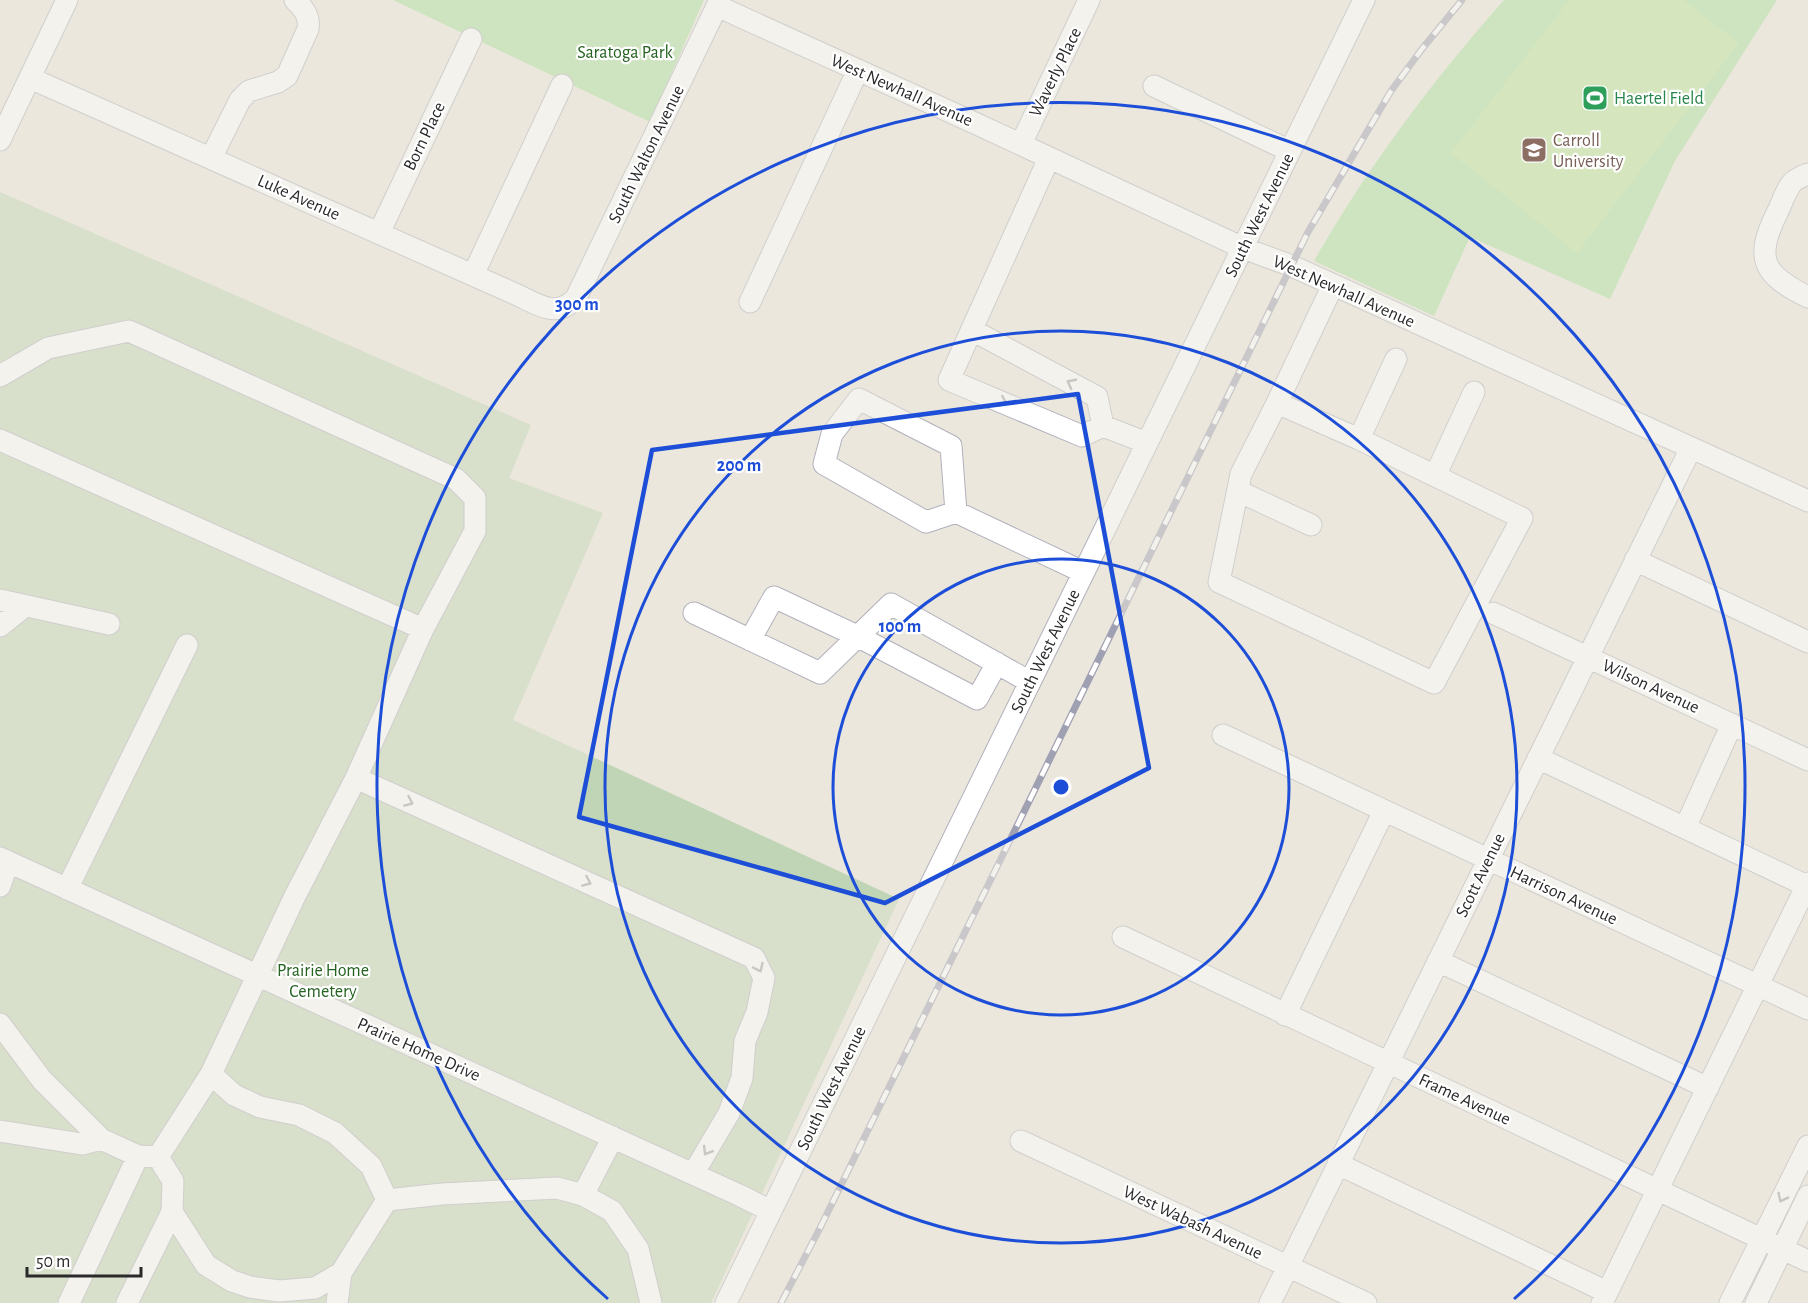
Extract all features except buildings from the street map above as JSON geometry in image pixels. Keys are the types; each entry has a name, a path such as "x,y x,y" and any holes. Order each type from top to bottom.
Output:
{"street":[{"path":"0,140 68,0"},
{"path":"212,158 240,100 249,91 278,82 287,76 308,30 309,21 304,9 295,0"},
{"name":"Waverly Place","path":"1021,144 1089,0"},
{"name":"South West Avenue","path":"726,1303 1364,0"},
{"name":"West Newhall Avenue","path":"719,3 1242,248 1292,266 1808,501"},
{"name":"South Walton Avenue","path":"568,306 576,298 719,3"},
{"name":"Born Place","path":"379,233 471,39"},
{"path":"750,302 858,70"},
{"name":"Luke Avenue","path":"30,78 549,309 559,310 568,306"},
{"path":"473,275 562,85"},
{"path":"1154,86 1290,151"},
{"path":"1049,158 949,380 1082,436 1103,426 1147,443"},
{"path":"1800,178 1770,228 1764,243 1765,256 1773,274 1783,284 1808,297"},
{"path":"1277,403 1359,439 1522,518 1434,683 1219,582 1241,474 1333,285"},
{"path":"972,330 1097,397 1103,426"},
{"path":"0,376 48,348 129,331 456,479 475,498 475,531 423,629 356,778 295,896 211,1074 148,1157 69,1303"},
{"path":"1359,439 1396,359"},
{"path":"1435,476 1474,392"},
{"path":"956,512 951,446 859,399 832,434 824,464 926,522 956,512 1083,572"},
{"path":"0,440 423,629"},
{"name":"Scott Avenue","path":"1270,1303 1691,448"},
{"path":"1238,491 1311,525"},
{"path":"1635,560 1808,642"},
{"path":"750,640 774,597 857,636 977,699 997,663"},
{"path":"0,600 109,624"},
{"path":"694,613 820,673 891,604 1030,682"},
{"path":"0,626 25,606"},
{"name":"Wilson Avenue","path":"1493,613 1808,760"},
{"path":"67,889 187,645"},
{"path":"1685,828 1732,724"},
{"name":"Harrison Avenue","path":"1223,735 1808,1009"},
{"path":"1338,1164 1605,1297 1659,1190 1807,884 1538,758"},
{"path":"356,778 754,958 764,978 757,1012 746,1041 742,1078 729,1113 693,1174"},
{"path":"1285,1015 1384,811"},
{"path":"0,886 4,860"},
{"name":"Prairie Home Drive","path":"4,860 771,1211"},
{"name":"Frame Avenue","path":"1123,937 1808,1261"},
{"path":"1438,961 1708,1088"},
{"path":"0,1024 42,1080 101,1138 148,1157 173,1181 172,1212 128,1303"},
{"path":"211,1074 234,1095 260,1107 299,1115 335,1133 371,1166 387,1200"},
{"path":"0,1131 82,1144 101,1138"},
{"path":"583,1196 612,1137"},
{"name":"West Wabash Avenue","path":"1021,1141 1366,1303"},
{"path":"1730,1303 1808,1146"},
{"path":"387,1200 557,1188 583,1196 612,1211 638,1249 651,1303"},
{"path":"1756,1303 1808,1196"},
{"path":"337,1303 341,1273 387,1200"},
{"path":"172,1212 206,1265 232,1281 250,1287 279,1291 315,1288 341,1273"}],"highlighted area":[{"path":"1078,394 1149,768 885,903 579,817 652,450"}],"green space":[{"name":"Saratoga Park","path":"393,0 704,0 650,122"},
{"name":"Carroll University","path":"1504,0 1777,0 1675,161 1610,299 1470,237 1434,316 1314,261 1356,192 1402,126 1452,61"},
{"name":"Haertel Field","path":"1569,0 1683,0 1739,43 1577,253 1451,153"},
{"name":"Prairie Home Cemetery","path":"0,192 531,425 509,478 603,513 513,720 899,899 711,1303 0,1303"}],"railway":[{"path":"781,1303 820,1228 1308,232 1391,91 1462,0"}],"place":[{"name":"Haertel Field","path":"1595,98"},
{"name":"Carroll University","path":"1534,150"}]}
